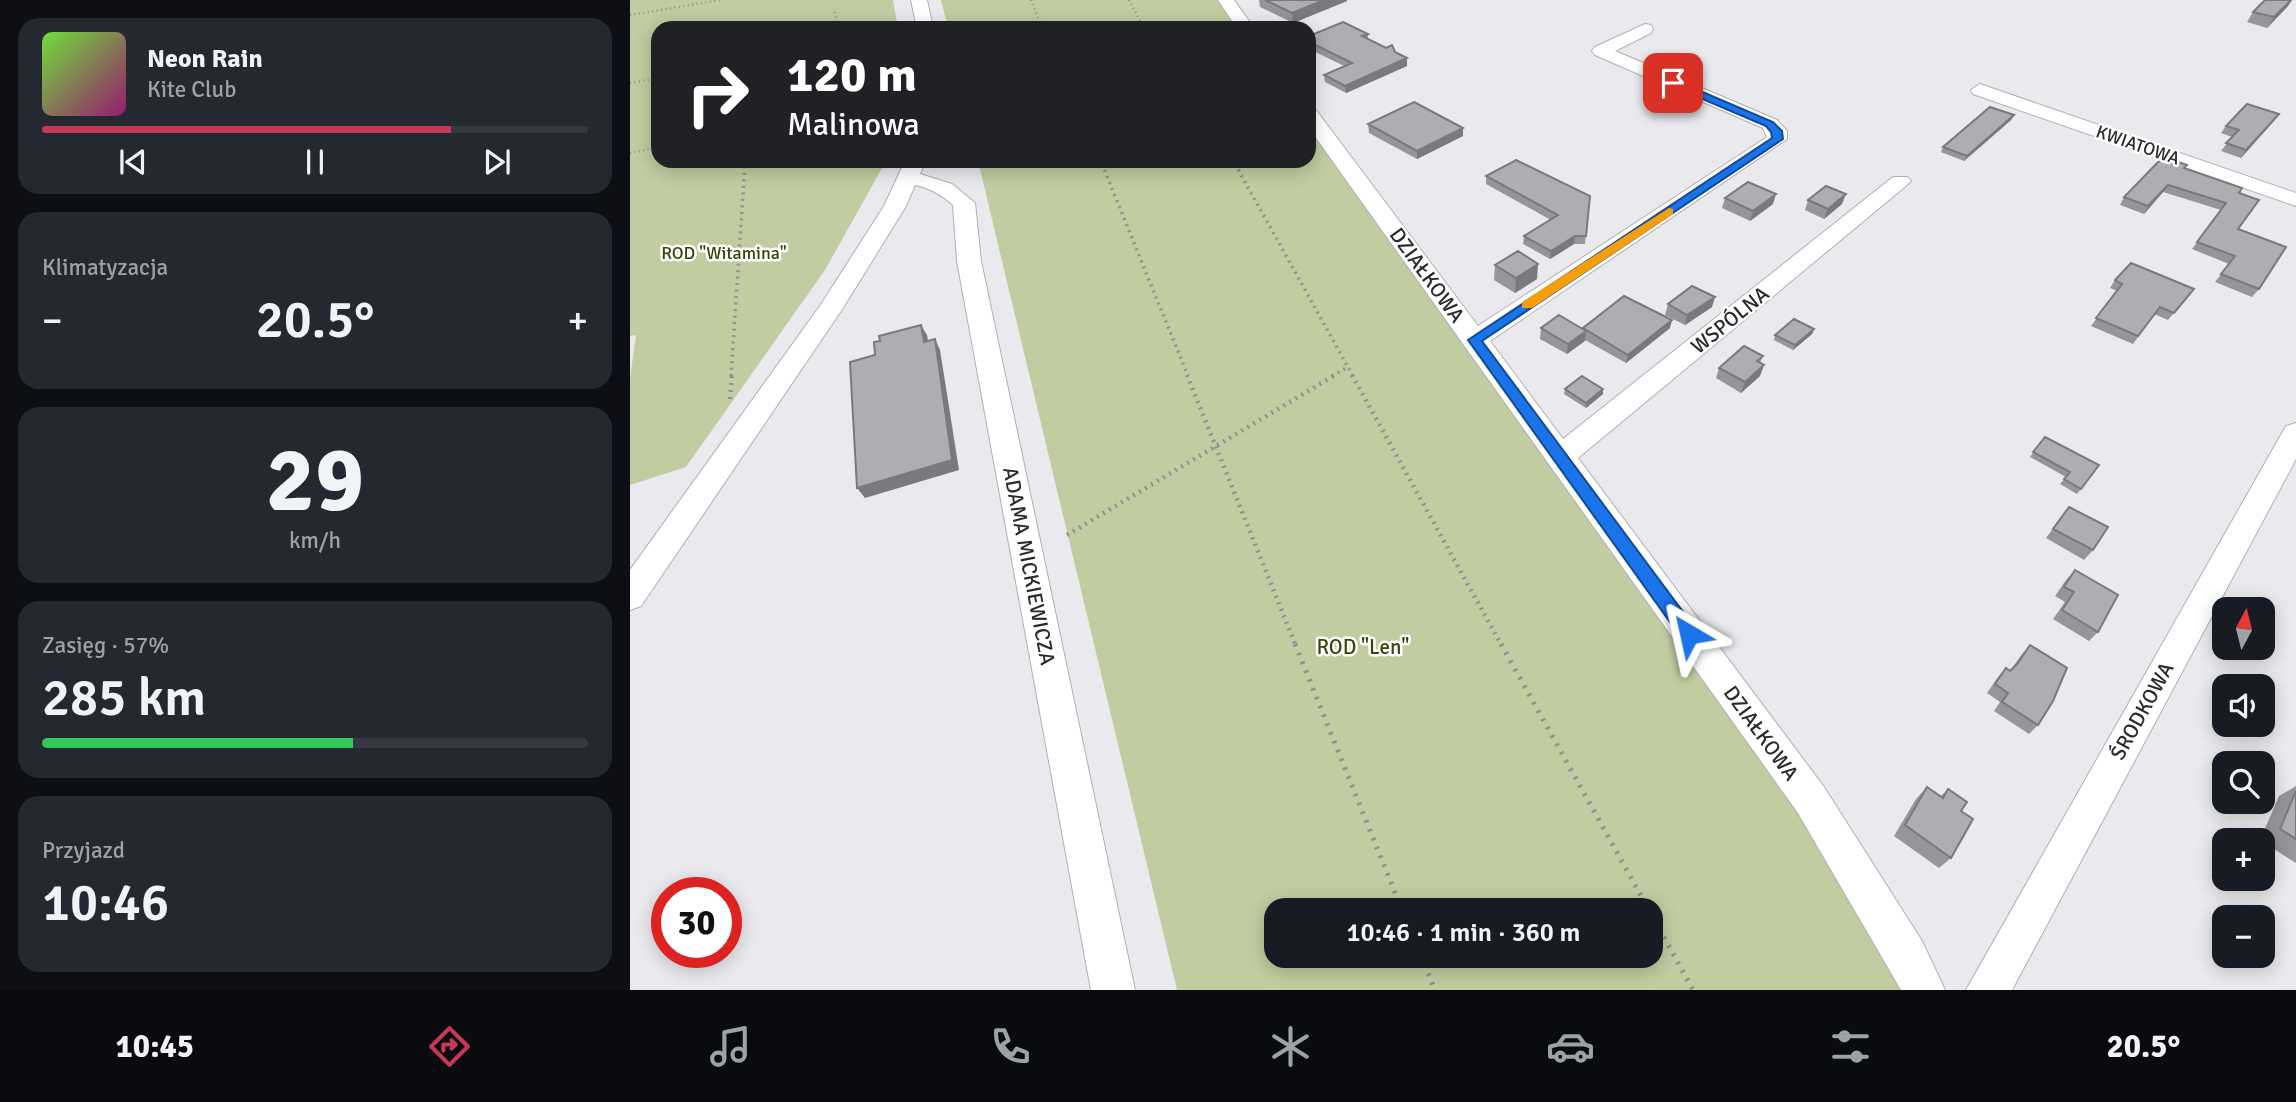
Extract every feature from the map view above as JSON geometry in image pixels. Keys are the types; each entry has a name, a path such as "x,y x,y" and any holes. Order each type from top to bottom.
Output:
{"street":[{"path":"919,0 924,21"},
{"path":"1226,0 1241,21"},
{"path":"1474,340 1777,139 1776,131 1770,124 1601,51 1645,29"},
{"name":"KWIATOWA","path":"1980,90 2296,200"},
{"name":"DZIAŁKOWA","path":"1316,124 1811,800 1907,956 1923,990"},
{"name":"ADAMA MICKIEWICZA","path":"630,596 831,308 895,206 912,170 926,180 950,190 964,203 969,261 1113,990"},
{"name":"WSPÓLNA","path":"1560,457 1900,181"},
{"name":"ŚRODKOWA","path":"1988,990 2296,433"}],"path":[{"path":"630,15 720,0"},
{"path":"1031,0 1039,21"},
{"path":"1129,0 1140,21"},
{"path":"835,12 837,21"},
{"path":"630,83 651,79"},
{"path":"630,153 651,148"},
{"path":"730,399 745,168"},
{"path":"1104,168 1397,898"},
{"path":"1237,168 1643,898"},
{"path":"1067,535 1346,368"},
{"path":"1663,935 1693,990"},
{"path":"1426,968 1435,990"}],"green space":[{"name":"ROD \"Witamina\"","path":"630,0 893,0 897,21 651,21 651,168 882,168 825,270 686,467 630,485 630,378 636,335 630,336"},
{"path":"941,0 1218,0 1233,21 946,21"},
{"name":"ROD \"Len\"","path":"1316,136 1829,845 1905,990 1177,990 980,168 1316,168"}],"building":[{"path":"1265,0 1324,0 1292,13"},
{"path":"2265,0 2291,0 2274,17 2253,12"},
{"path":"1343,22 1368,34 1362,36 1386,48 1392,45 1395,52 1407,58 1345,86 1324,75 1352,63 1316,45 1316,33"},
{"path":"1414,102 1463,128 1417,151 1368,124"},
{"path":"2247,104 2279,114 2246,150 2226,143 2239,130 2226,126"},
{"path":"1990,107 2014,115 1967,156 1943,147"},
{"path":"2163,157 2187,165 2184,168 2242,188 2239,193 2259,200 2238,229 2286,247 2259,289 2221,274 2235,256 2197,242 2226,203 2168,185 2148,206 2124,197"},
{"path":"1516,160 1590,196 1586,236 1575,236 1551,251 1524,236 1558,215 1486,176"},
{"path":"1748,182 1776,194 1753,211 1725,198"},
{"path":"1826,186 1846,194 1828,209 1808,200"},
{"path":"1518,251 1538,264 1516,278 1495,265"},
{"path":"2131,263 2194,289 2174,313 2160,307 2138,336 2096,318 2122,284 2115,280"},
{"path":"1692,286 1715,297 1687,315 1668,304"},
{"path":"1624,296 1672,320 1628,355 1583,328"},
{"path":"1559,315 1586,331 1568,344 1541,328"},
{"path":"1794,319 1814,329 1795,345 1775,335"},
{"path":"921,325 924,342 935,339 952,460 857,488 850,362 875,355 874,342 880,341 879,336"},
{"path":"1744,346 1763,356 1757,361 1764,365 1745,382 1719,368"},
{"path":"1582,376 1603,389 1586,403 1565,389"},
{"path":"2045,437 2099,465 2081,489 2064,479 2070,472 2033,452"},
{"path":"2069,507 2108,527 2093,550 2053,529"},
{"path":"2075,570 2118,595 2098,632 2062,610 2074,592 2064,587"},
{"path":"2030,645 2067,668 2053,701 2038,725 2002,702 2008,693 1995,684 2006,668 2010,671 2018,663"},
{"path":"1927,787 1943,798 1948,789 1967,802 1961,811 1973,819 1951,858 1905,825"},
{"path":"2296,791 2296,839 2280,829"}],"slow traffic":[{"path":"1527,305 1669,211"}],"route":[{"path":"1673,83 1770,124 1776,131 1777,139 1474,340 1689,634"}]}
